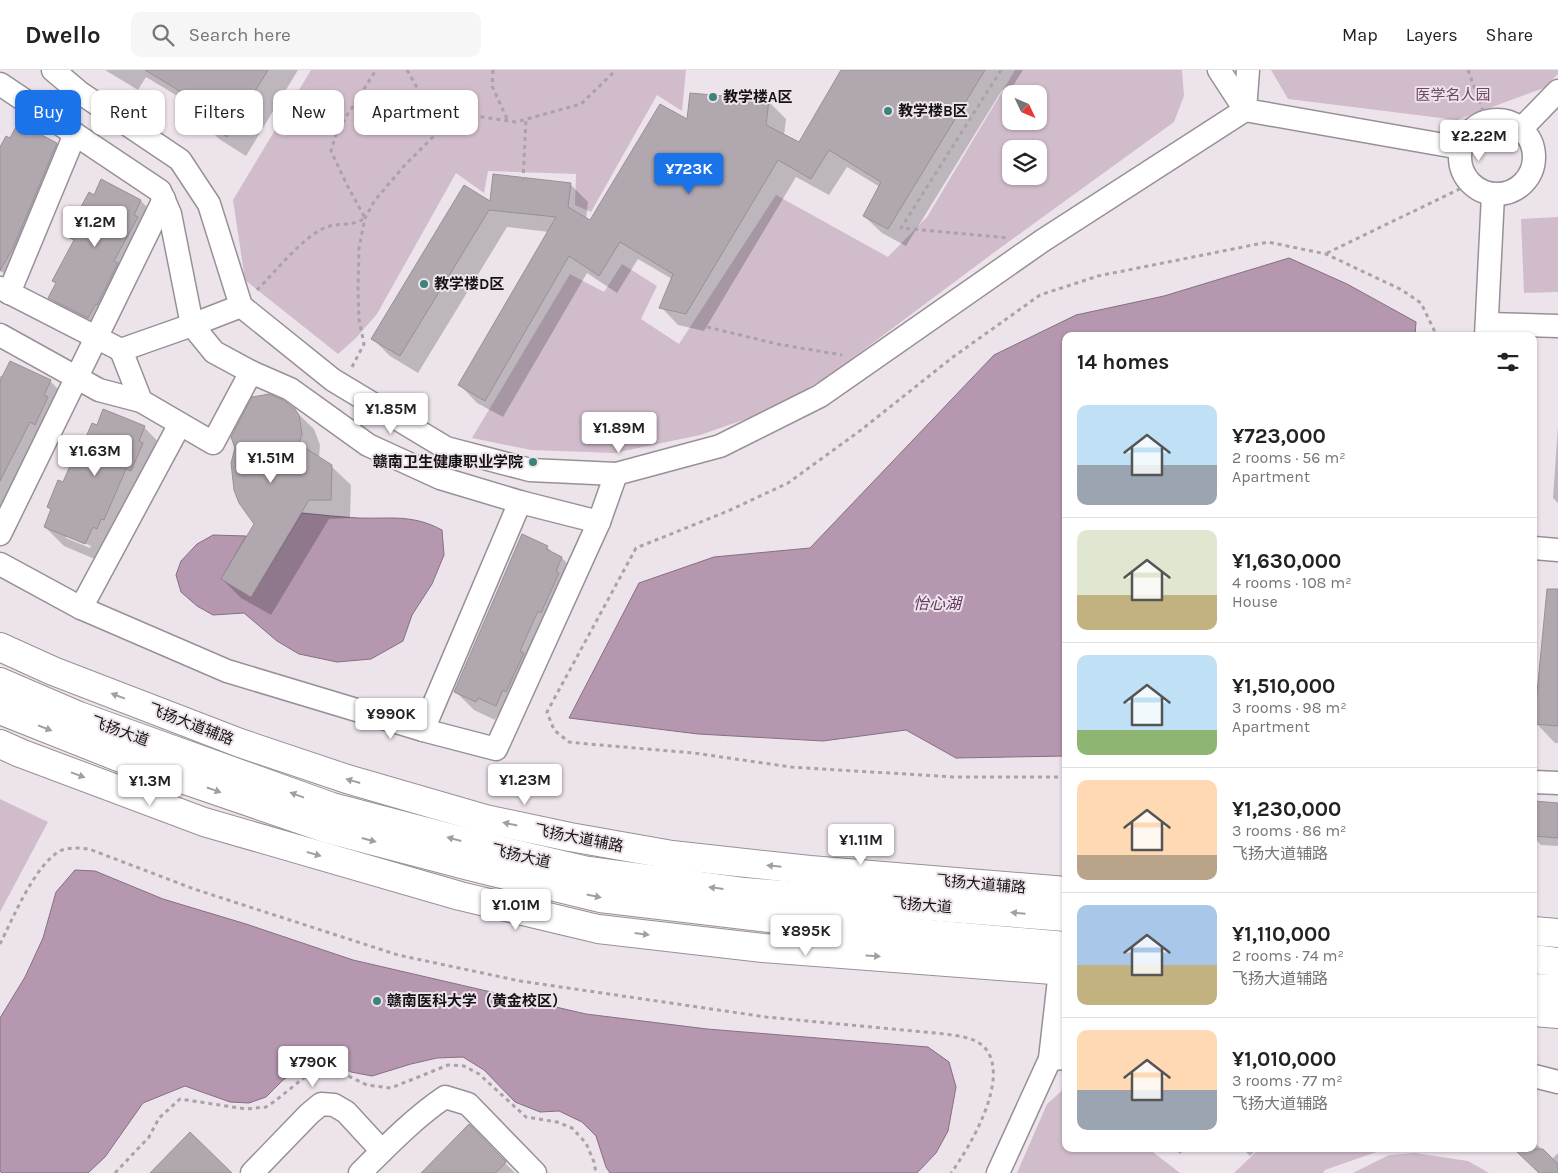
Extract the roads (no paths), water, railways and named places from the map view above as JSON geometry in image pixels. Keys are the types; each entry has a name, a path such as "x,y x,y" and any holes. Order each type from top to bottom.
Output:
{"street":[{"path":"52,70 79,92 180,160 209,204 241,306 342,386 446,448 530,470 616,474 720,446 820,396 1042,241 1245,110 1461,148"},
{"path":"1219,70 1245,110"},
{"path":"1245,110 1248,70"},
{"path":"0,84 15,94"},
{"path":"1521,128 1558,91"},
{"path":"1500,120 1521,128 1529,137 1533,148 1532,171 1526,181 1518,189 1506,194 1493,195 1481,191 1470,184 1463,173 1460,161 1461,148 1466,136 1476,127 1487,122 1500,120"},
{"path":"75,135 5,291 121,350 140,401"},
{"path":"76,135 160,191 170,214 192,325 214,352 251,372 290,389 368,445 440,478 520,502 599,522"},
{"path":"1493,195 1487,330 1558,326"},
{"path":"0,534 164,199"},
{"path":"121,350 241,306"},
{"path":"0,335 99,390 140,401 213,443 251,372"},
{"path":"81,608 180,424"},
{"path":"0,564 81,608 227,671 423,730 496,749 599,522 616,474"},
{"path":"423,730 520,502"},
{"path":"1537,548 1558,550"},
{"path":"6,650 80,716"},
{"name":"飞扬大道辅路","path":"6,650 53,671 240,743 347,779 485,819 570,837 672,855 810,870 1062,891"},
{"name":"飞扬大道","path":"0,682 80,716 332,807 477,846 583,870 746,892 897,902 1062,917"},
{"name":"飞扬大道","path":"0,710 121,758 328,829 600,898 837,926 1062,958"},
{"path":"0,744 204,822 460,896 598,929 763,948 1062,958"},
{"path":"121,758 204,822"},
{"path":"1537,782 1558,783"},
{"path":"583,870 672,855"},
{"path":"810,870 897,902"},
{"path":"763,948 837,926"},
{"path":"1537,931 1558,933"},
{"path":"1537,959 1558,962"},
{"path":"1537,988 1558,989"},
{"path":"998,1173 1058,1059 1062,992"},
{"path":"1537,1012 1558,1014"},
{"path":"1537,1077 1558,1082"},
{"path":"360,1173 429,1108 445,1097 468,1104 535,1173"},
{"path":"252,1173 309,1114 322,1104 334,1105 346,1112 382,1151"}],"water":[{"name":"怡心湖","path":"1289,258 1347,284 1416,322 1415,332 1062,332 1062,756 956,758 906,730 823,741 698,734 569,718 639,583 714,557 810,548 994,355 1076,315 1164,296"},
{"path":"302,513 352,518 411,519 442,530 444,555 432,584 412,615 403,641 371,659 337,662 299,654 277,641 244,613 213,615 197,606 181,592 176,575 181,561 197,544 213,535 246,536 221,579 251,597"},
{"path":"75,870 95,871 163,899 246,924 353,960 586,1014 707,1029 928,1047 949,1062 956,1087 948,1131 936,1153 917,1173 610,1173 606,1167 596,1136 582,1122 559,1111 540,1112 515,1102 484,1070 463,1057 437,1058 372,1076 351,1072 330,1059 313,1059 283,1080 266,1097 249,1103 230,1102 185,1086 143,1103 105,1157 88,1173 2,1173 0,1171 0,1018 25,977 43,938 56,892"}],"place":[{"name":"教学楼A区","path":"713,97"},
{"name":"教学楼B区","path":"888,111"},
{"name":"教学楼D区","path":"424,284"},
{"name":"赣南卫生健康职业学院","path":"533,462"},
{"name":"赣南医科大学（黄金校区）","path":"377,1001"}],"park label":[{"name":"医学名人园","path":"1453,95"}]}
